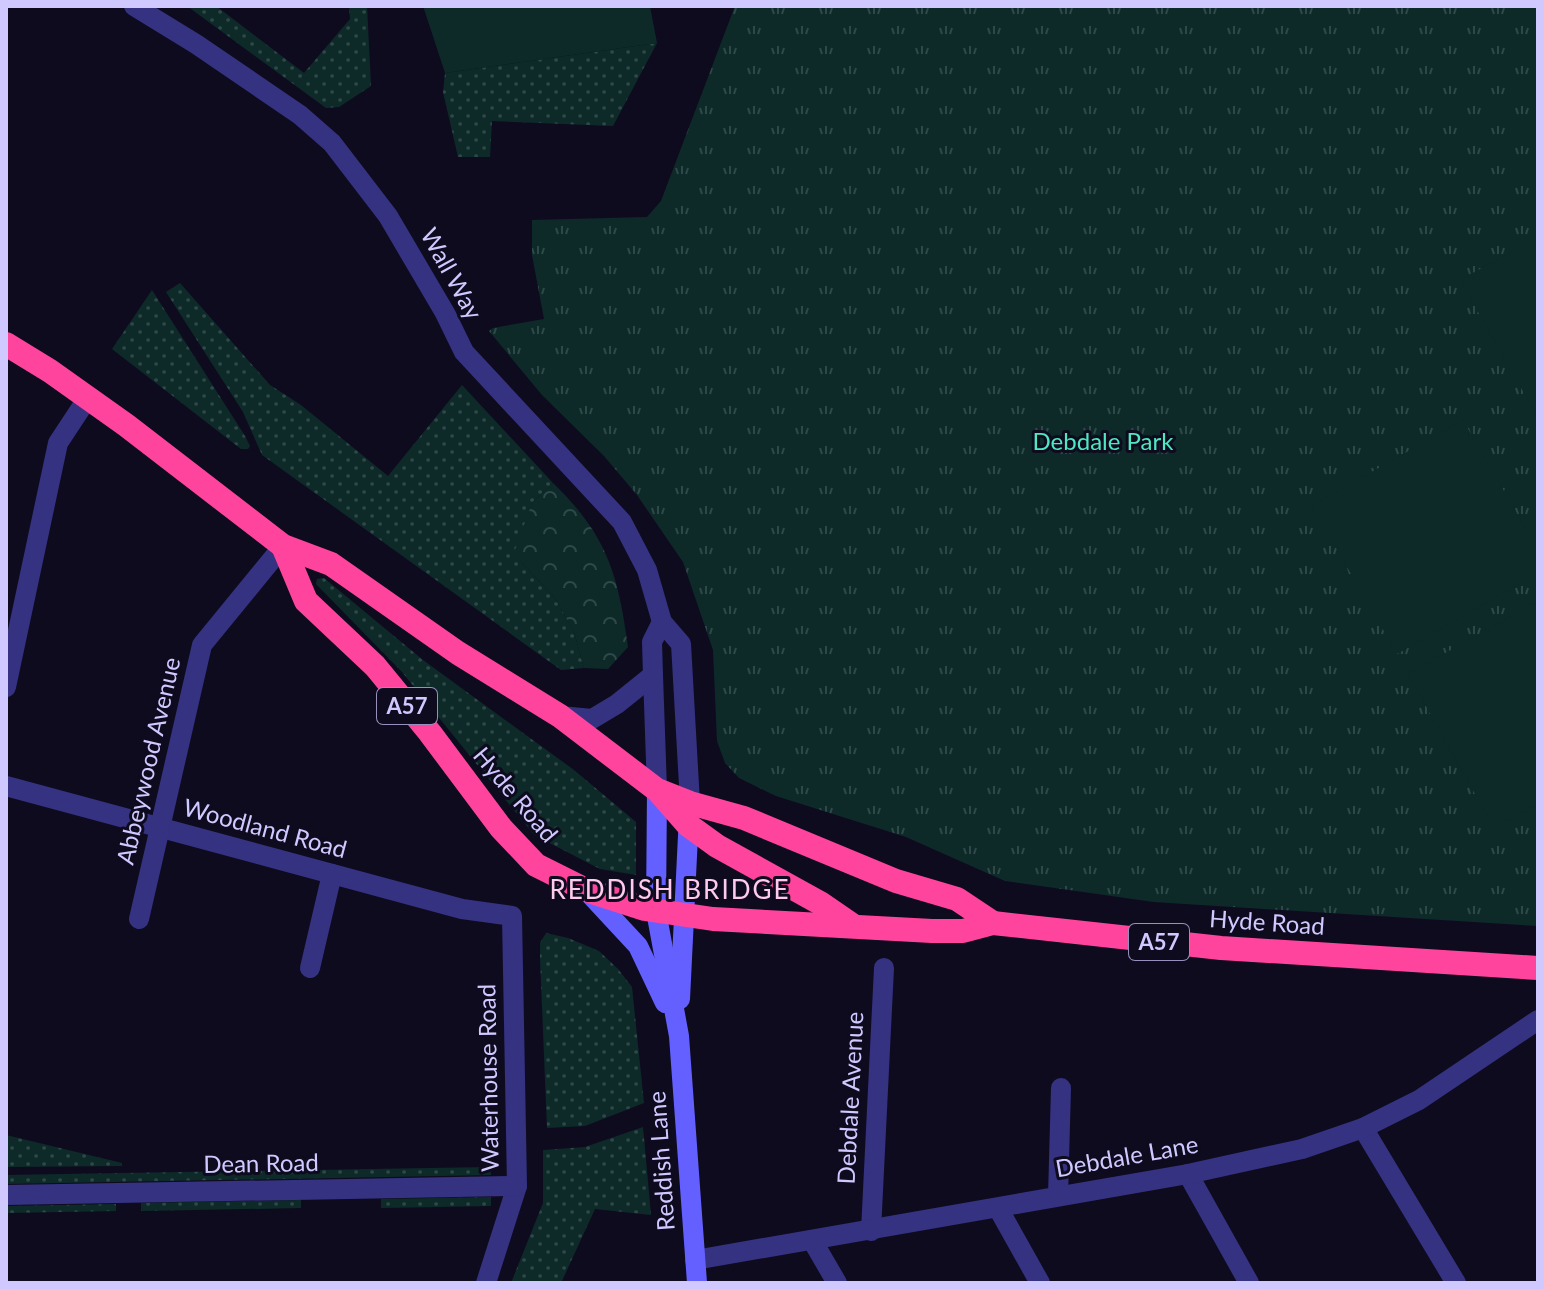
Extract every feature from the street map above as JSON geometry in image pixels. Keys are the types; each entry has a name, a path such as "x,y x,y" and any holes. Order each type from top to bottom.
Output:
{"highway":[{"name":"Hyde Road","path":"6,344 50,371 186,470 283,546 331,564 458,653 560,716 689,814 717,846 820,903 854,926"},
{"name":"Hyde Road","path":"283,546 306,601 375,666 501,828 536,865 586,890 650,910 713,919 963,931 993,923 1221,948 1538,968"},
{"name":"Hyde Road","path":"689,814 744,818 884,876 957,899 993,923"}],"main road":[{"path":"650,910 657,790"},
{"name":"Wall Way","path":"683,915 689,814"},
{"path":"586,890 638,946 679,1036"},
{"name":"Reddish Lane","path":"650,910 679,1036"},
{"name":"Reddish Lane","path":"683,915 679,1036 697,1283"}],"street":[{"name":"Wall Way","path":"134,6 300,115 332,143 388,216 445,313 464,352 622,522 647,570 662,622 681,644 689,814"},
{"path":"6,687 58,443 87,399"},
{"name":"Abbeywood Avenue","path":"139,919 202,645 283,546"},
{"path":"657,790 652,642 662,622"},
{"path":"560,716 592,719 653,675"},
{"name":"Woodland Road","path":"6,786 462,909 512,916"},
{"path":"310,968 332,874"},
{"name":"Waterhouse Road","path":"486,1283 517,1186 512,916"},
{"name":"Debdale Avenue","path":"871,1231 884,968"},
{"name":"Debdale Lane","path":"695,1260 1188,1174 1302,1149 1363,1128 1419,1100 1538,1020"},
{"path":"1058,1196 1061,1088"},
{"path":"1363,1128 1456,1283"},
{"path":"1188,1174 1249,1283"},
{"name":"Dean Road","path":"6,1195 517,1186"},
{"path":"998,1208 1040,1283"},
{"path":"812,1240 837,1283"}],"green space":[{"path":"187,6 216,6 304,73 350,19 349,6 367,6 371,86 339,107 326,108"},
{"path":"423,6 650,6 657,43 445,73"},
{"name":"Debdale Park","path":"735,6 1538,6 1538,926 1154,902 1005,881 906,837 776,796 739,778 725,763 717,741 713,650 683,562 637,495 604,456 542,395 489,331 544,319 532,255 532,220 647,217 661,201"},
{"path":"657,43 613,126 492,121 490,157 458,157 443,92 445,73"},
{"path":"1538,237 1538,418 1460,280"},
{"path":"180,283 270,385 301,405 388,476 462,385 553,483 532,503 516,550 522,563 555,598 574,632 584,668 561,670 262,455 243,412 166,292"},
{"path":"152,290 245,436 250,446 248,449 241,449 112,349"},
{"path":"1463,420 1538,550 1538,573 1397,654 1312,506"},
{"path":"553,483 598,538 614,577 628,647 608,669 584,668 574,632 555,598 522,563 515,550 532,503"},
{"path":"324,578 423,660 574,770 636,822 636,875 600,869 534,835 402,672 316,584 317,579"},
{"path":"1538,601 1538,804 1494,828 1408,674"},
{"path":"546,933 599,951 632,987 644,1103 585,1126 547,1128 540,958 540,943"},
{"path":"643,1127 651,1215 595,1209 561,1283 511,1283 543,1203 543,1150 585,1147"},
{"path":"6,1135 122,1163 122,1166 6,1167"},
{"path":"490,1167 491,1175 6,1184 6,1175"},
{"path":"491,1197 491,1206 381,1208 381,1199"},
{"path":"301,1200 301,1208 141,1211 141,1203"},
{"path":"116,1204 116,1211 6,1213 6,1206"}],"district":[{"name":"REDDISH BRIDGE","path":"670,890"}]}
